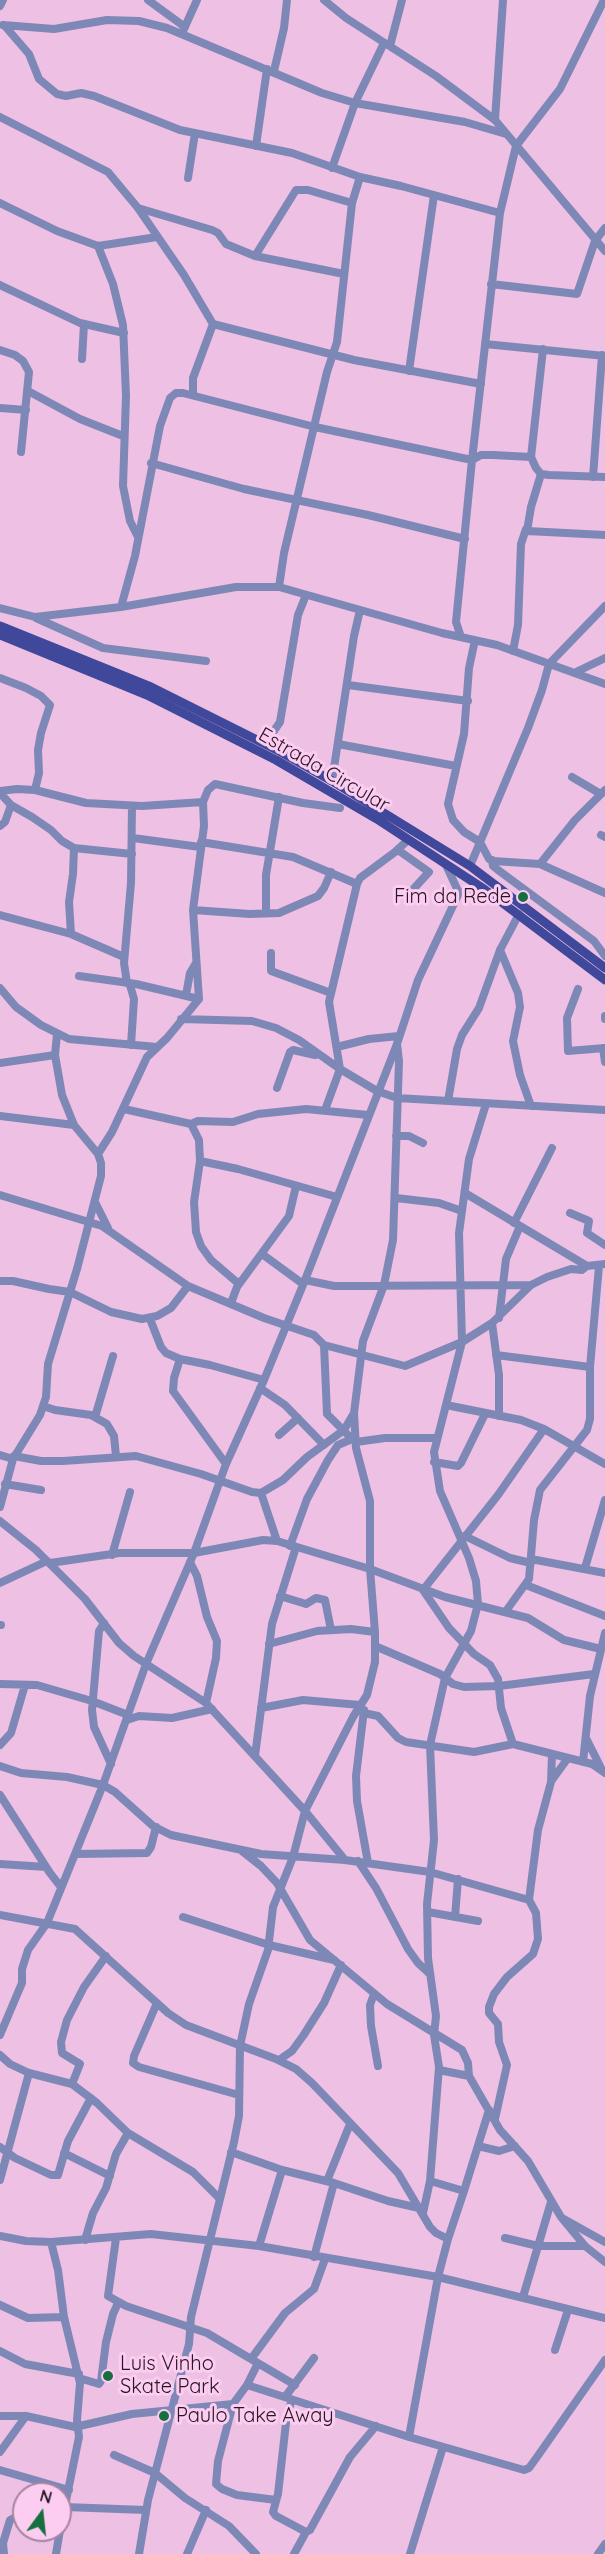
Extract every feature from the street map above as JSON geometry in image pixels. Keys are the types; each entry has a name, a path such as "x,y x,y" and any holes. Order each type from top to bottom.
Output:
{"main road":[{"name":"Estrada Circular","path":"0,626 151,687 265,744 332,781 470,866 605,968"},
{"name":"Estrada Circular","path":"0,635 147,695 276,760 484,889 605,980"}],"street":[{"path":"0,6 3,0"},
{"path":"148,0 183,31"},
{"path":"183,31 197,0"},
{"path":"256,146 271,70 284,28 287,0"},
{"path":"324,0 346,18 495,120 605,251"},
{"path":"332,168 355,103 387,45 402,0"},
{"path":"495,120 503,0"},
{"path":"461,637 456,622 500,213 516,146 560,89 604,0"},
{"path":"2,25 54,29 121,19 183,31 322,93 355,103 465,122 506,134"},
{"path":"2,25 29,54 39,79 57,94 66,96 81,93 94,96 180,130 292,153 360,177 500,213"},
{"path":"0,117 101,168 118,183 184,274 213,324 354,360 481,384"},
{"path":"188,178 195,134"},
{"path":"279,587 283,557 332,353 340,330 352,202 360,177"},
{"path":"255,256 296,190 308,190 352,202"},
{"path":"409,371 434,195"},
{"path":"0,203 57,231 98,246 157,237"},
{"path":"138,208 212,230 218,233 226,244 255,256 344,274"},
{"path":"491,284 577,294 595,241 605,228"},
{"path":"98,246 113,284 124,333 126,396 123,486 130,521 138,537"},
{"path":"0,285 56,313 84,324 124,333"},
{"path":"82,358 84,324"},
{"path":"193,395 194,378 213,324"},
{"path":"485,344 603,356 594,477"},
{"path":"0,350 15,355 23,361 28,372 21,452"},
{"path":"513,651 518,625 521,544 541,474 531,457 543,350"},
{"path":"28,391 91,424 123,436"},
{"path":"121,607 138,537 160,426 170,398 183,393 315,427 472,460 481,455 493,454 531,457"},
{"path":"0,408 26,410"},
{"path":"152,463 297,501 368,514 465,539"},
{"path":"541,474 605,477"},
{"path":"526,529 528,532 605,536"},
{"path":"35,617 121,607 236,587 279,587 513,651 605,684"},
{"path":"265,744 280,722 298,615 306,595"},
{"path":"470,866 531,718 549,664 605,606"},
{"path":"0,608 35,617 103,648 206,661"},
{"path":"332,781 360,610"},
{"path":"442,633 456,622"},
{"path":"475,640 469,668 464,734 448,804 451,816 464,832 480,842 492,860 493,866 587,935 604,952"},
{"path":"576,672 605,658"},
{"path":"0,678 41,696 50,705 41,733 38,750 39,773 34,790"},
{"path":"348,685 468,701"},
{"path":"338,744 456,766"},
{"path":"540,864 575,820 602,792 572,777"},
{"path":"98,1154 124,1109 147,1058 199,999 193,910 204,826 203,802 208,790 215,784 340,808"},
{"path":"0,792 17,789 34,790 86,803 132,806 203,802"},
{"path":"0,792 11,805 32,817 74,848 132,855"},
{"path":"266,913 269,852 279,798"},
{"path":"0,826 5,822 11,805"},
{"path":"131,1045 134,999 130,985 127,983 124,957 133,838 132,806"},
{"path":"133,838 269,852 308,861 357,884"},
{"path":"325,1110 340,1069 330,1012 331,993 357,884 360,878 408,840"},
{"path":"71,934 69,902 74,874 74,848"},
{"path":"398,850 429,872 407,896"},
{"path":"492,860 540,864 605,893"},
{"path":"446,865 459,893"},
{"path":"193,910 231,914 266,913 290,909 318,896 331,872"},
{"path":"459,893 484,889"},
{"path":"0,2035 22,1983 22,1969 28,1950 46,1923 75,1854 111,1764 146,1664 194,1553 226,1464 304,1282 398,1040 418,980 459,893"},
{"path":"448,1101 457,1049 462,1035 479,1008 500,950 519,914"},
{"path":"0,915 71,934 124,957"},
{"path":"500,950 518,993 520,1007 513,1041 520,1075 531,1106"},
{"path":"271,953 271,971 331,993"},
{"path":"186,995 190,973 196,962"},
{"path":"79,976 127,983 199,999"},
{"path":"0,988 16,1006 49,1031 69,1039 157,1047"},
{"path":"578,989 567,1018 568,1051 604,1048 605,1062"},
{"path":"181,1019 252,1022 276,1028 299,1040 320,1056 377,1091 397,1098 605,1110"},
{"path":"0,1507 13,1457 43,1406 48,1390 48,1364 95,1202 102,1169 98,1154 74,1125 63,1095 55,1055 57,1034"},
{"path":"337,1047 362,1040 398,1040"},
{"path":"368,1863 357,1800 356,1776 363,1706 375,1662 375,1632 370,1569 370,1501 354,1440 354,1413 360,1356 367,1327 384,1285 393,1240 396,1198 398,1040"},
{"path":"277,1088 293,1050 320,1056"},
{"path":"0,1063 55,1055"},
{"path":"421,2211 430,2181 439,2070 434,2035 436,2016 430,1974 428,1912 434,1840 430,1745 445,1678 471,1631 478,1604 476,1581 464,1538 443,1502 434,1462 436,1438 462,1342 459,1233 469,1159 486,1104"},
{"path":"124,1109 191,1124 198,1121 233,1122 258,1114 306,1109 368,1115"},
{"path":"0,1116 74,1125"},
{"path":"191,1124 199,1140 200,1161 194,1195 195,1232 211,1260 239,1284"},
{"path":"396,1136 409,1136 423,1143"},
{"path":"499,1416 495,1321 506,1259 517,1225 552,1148"},
{"path":"200,1161 238,1169 337,1197"},
{"path":"231,1303 239,1284 289,1216 296,1186"},
{"path":"465,1193 587,1266 602,1265 590,1367 590,1419 587,1430 540,1490 526,1586 506,1611"},
{"path":"0,1195 90,1220 108,1229 188,1286 314,1335 324,1345 405,1366 462,1342 495,1321 531,1285 547,1277 571,1269 582,1270 587,1266"},
{"path":"396,1198 439,1203 462,1211"},
{"path":"95,1202 108,1229"},
{"path":"570,1213 589,1221 587,1233 605,1245"},
{"path":"262,1254 304,1282 334,1286 531,1285"},
{"path":"0,1281 13,1281 70,1292 118,1314 150,1319 171,1308 188,1286"},
{"path":"150,1319 162,1350 180,1359 210,1365 262,1384 324,1445"},
{"path":"324,1345 327,1414 354,1440"},
{"path":"496,1355 590,1367"},
{"path":"95,1417 113,1356"},
{"path":"180,1359 174,1378 173,1391 226,1464"},
{"path":"446,1405 521,1420 544,1429 605,1464"},
{"path":"43,1406 95,1417 111,1428 116,1456"},
{"path":"0,1455 41,1461 116,1456 142,1457 261,1493 283,1480 344,1430 354,1413"},
{"path":"434,1462 458,1466 485,1414"},
{"path":"279,1435 298,1418"},
{"path":"423,1590 520,1466 544,1429"},
{"path":"255,1756 272,1623 307,1499 332,1454 338,1445 354,1440 436,1438"},
{"path":"5,1484 41,1490"},
{"path":"112,1555 130,1492"},
{"path":"261,1493 277,1541"},
{"path":"585,1568 605,1500"},
{"path":"0,1521 48,1562 85,1599 119,1643 209,1706 305,1811 345,1860"},
{"path":"464,1538 510,1558 585,1568 605,1573"},
{"path":"0,1583 48,1562 112,1555 194,1553 263,1540 277,1541 370,1569 423,1590 506,1611 532,1620 564,1641 601,1648"},
{"path":"190,1562 197,1576 207,1617 217,1641 209,1706"},
{"path":"526,1586 605,1616"},
{"path":"423,1590 434,1608 464,1643 490,1665 498,1679 501,1708 513,1744"},
{"path":"280,1596 306,1604 316,1598 324,1600 331,1629"},
{"path":"104,1623 99,1631 98,1660 92,1701 94,1727 111,1764"},
{"path":"269,1644 331,1629 375,1632"},
{"path":"583,1762 594,1674 605,1633"},
{"path":"375,1646 445,1678 453,1684 464,1686 499,1686 594,1674"},
{"path":"0,1684 37,1685 139,1716 172,1718 209,1706"},
{"path":"0,1744 11,1733 25,1685"},
{"path":"261,1708 303,1700 363,1706 378,1716 398,1738 406,1742 448,1750 480,1752 513,1744 583,1762 604,1772"},
{"path":"139,2554 145,2510 189,2344 190,2327 239,2116 240,2046 249,2004 269,1945 273,1906 293,1857 305,1811 363,1706"},
{"path":"585,1736 604,1772"},
{"path":"495,2120 507,2065 499,2042 498,2024 489,2013 489,2007 494,1994 507,1977 533,1954 538,1939 536,1913 529,1900 538,1830 551,1782 552,1754"},
{"path":"551,1782 568,1758"},
{"path":"0,1766 21,1773 67,1776 103,1785 116,1792 156,1827 171,1835 240,1850 293,1857 358,1861 430,1872 529,1900"},
{"path":"0,1795 61,1887"},
{"path":"75,1854 147,1853 151,1847 156,1827"},
{"path":"240,1850 261,1866 281,1891 310,1940 374,1994 434,2035 462,2050 468,2063 469,2076 500,2130 528,2161 561,2217 585,2246 605,2262"},
{"path":"358,1861 376,1888 408,1949 430,1974"},
{"path":"0,1864 46,1867"},
{"path":"455,1917 458,1879"},
{"path":"428,1912 478,1921"},
{"path":"0,1915 75,1929 157,2003 186,2025 279,2060 296,2069 398,2173 430,2227 436,2233 448,2238"},
{"path":"183,1917 269,1945 338,1963"},
{"path":"72,2084 81,2064 62,2053 61,2042 67,2020 84,1987 106,1956"},
{"path":"279,2060 292,2051 324,2003 338,1963"},
{"path":"374,1994 370,2005 371,2026 378,2066"},
{"path":"157,2003 134,2056 134,2063 139,2067 240,2096"},
{"path":"0,2055 10,2064 29,2073 72,2084 91,2098 128,2133 181,2162 194,2172 219,2198"},
{"path":"0,2063 10,2064"},
{"path":"439,2070 469,2076"},
{"path":"0,2180 29,2073"},
{"path":"0,2147 15,2158 55,2176 58,2175 64,2153 91,2098"},
{"path":"409,2437 438,2277 448,2238 489,2110"},
{"path":"314,2257 330,2182 350,2124"},
{"path":"85,2240 93,2213 110,2176 116,2154 128,2133"},
{"path":"478,2146 499,2151 515,2146"},
{"path":"231,2152 282,2170 330,2182 421,2211"},
{"path":"64,2153 110,2176"},
{"path":"259,2246 282,2170"},
{"path":"430,2181 464,2191"},
{"path":"523,2297 551,2202"},
{"path":"561,2217 605,2242"},
{"path":"0,2235 26,2241 51,2242 151,2234 259,2246 438,2277 605,2318"},
{"path":"116,2238 108,2296 118,2303 190,2327 225,2342 295,2385"},
{"path":"505,2238 538,2246 585,2246"},
{"path":"51,2242 58,2271 64,2317 79,2376 79,2437 71,2482"},
{"path":"276,2500 237,2495 222,2489 216,2484 218,2461 233,2404 247,2385 254,2361 285,2313 314,2289 325,2259"},
{"path":"0,2351 25,2364 79,2376 99,2384 108,2333 118,2303"},
{"path":"0,2305 28,2318 64,2317"},
{"path":"555,2350 568,2310"},
{"path":"306,2532 276,2516 273,2512 288,2399 314,2358"},
{"path":"247,2385 517,2469 529,2468 605,2360"},
{"path":"0,2415 26,2416 64,2426 78,2426 132,2415 233,2404"},
{"path":"0,2452 26,2416"},
{"path":"294,2554 306,2532 310,2530 350,2457 376,2426"},
{"path":"410,2554 443,2446"},
{"path":"114,2455 155,2473 177,2492 229,2526 256,2554"},
{"path":"0,2470 41,2482"},
{"path":"72,2507 145,2510"},
{"path":"187,2554 206,2510"},
{"path":"4,2554 3,2543 12,2519"}],"place":[{"name":"Fim da Rede","path":"523,897"},
{"name":"Luis Vinho Skate Park","path":"108,2376"},
{"name":"Paulo Take Away","path":"164,2416"}]}
